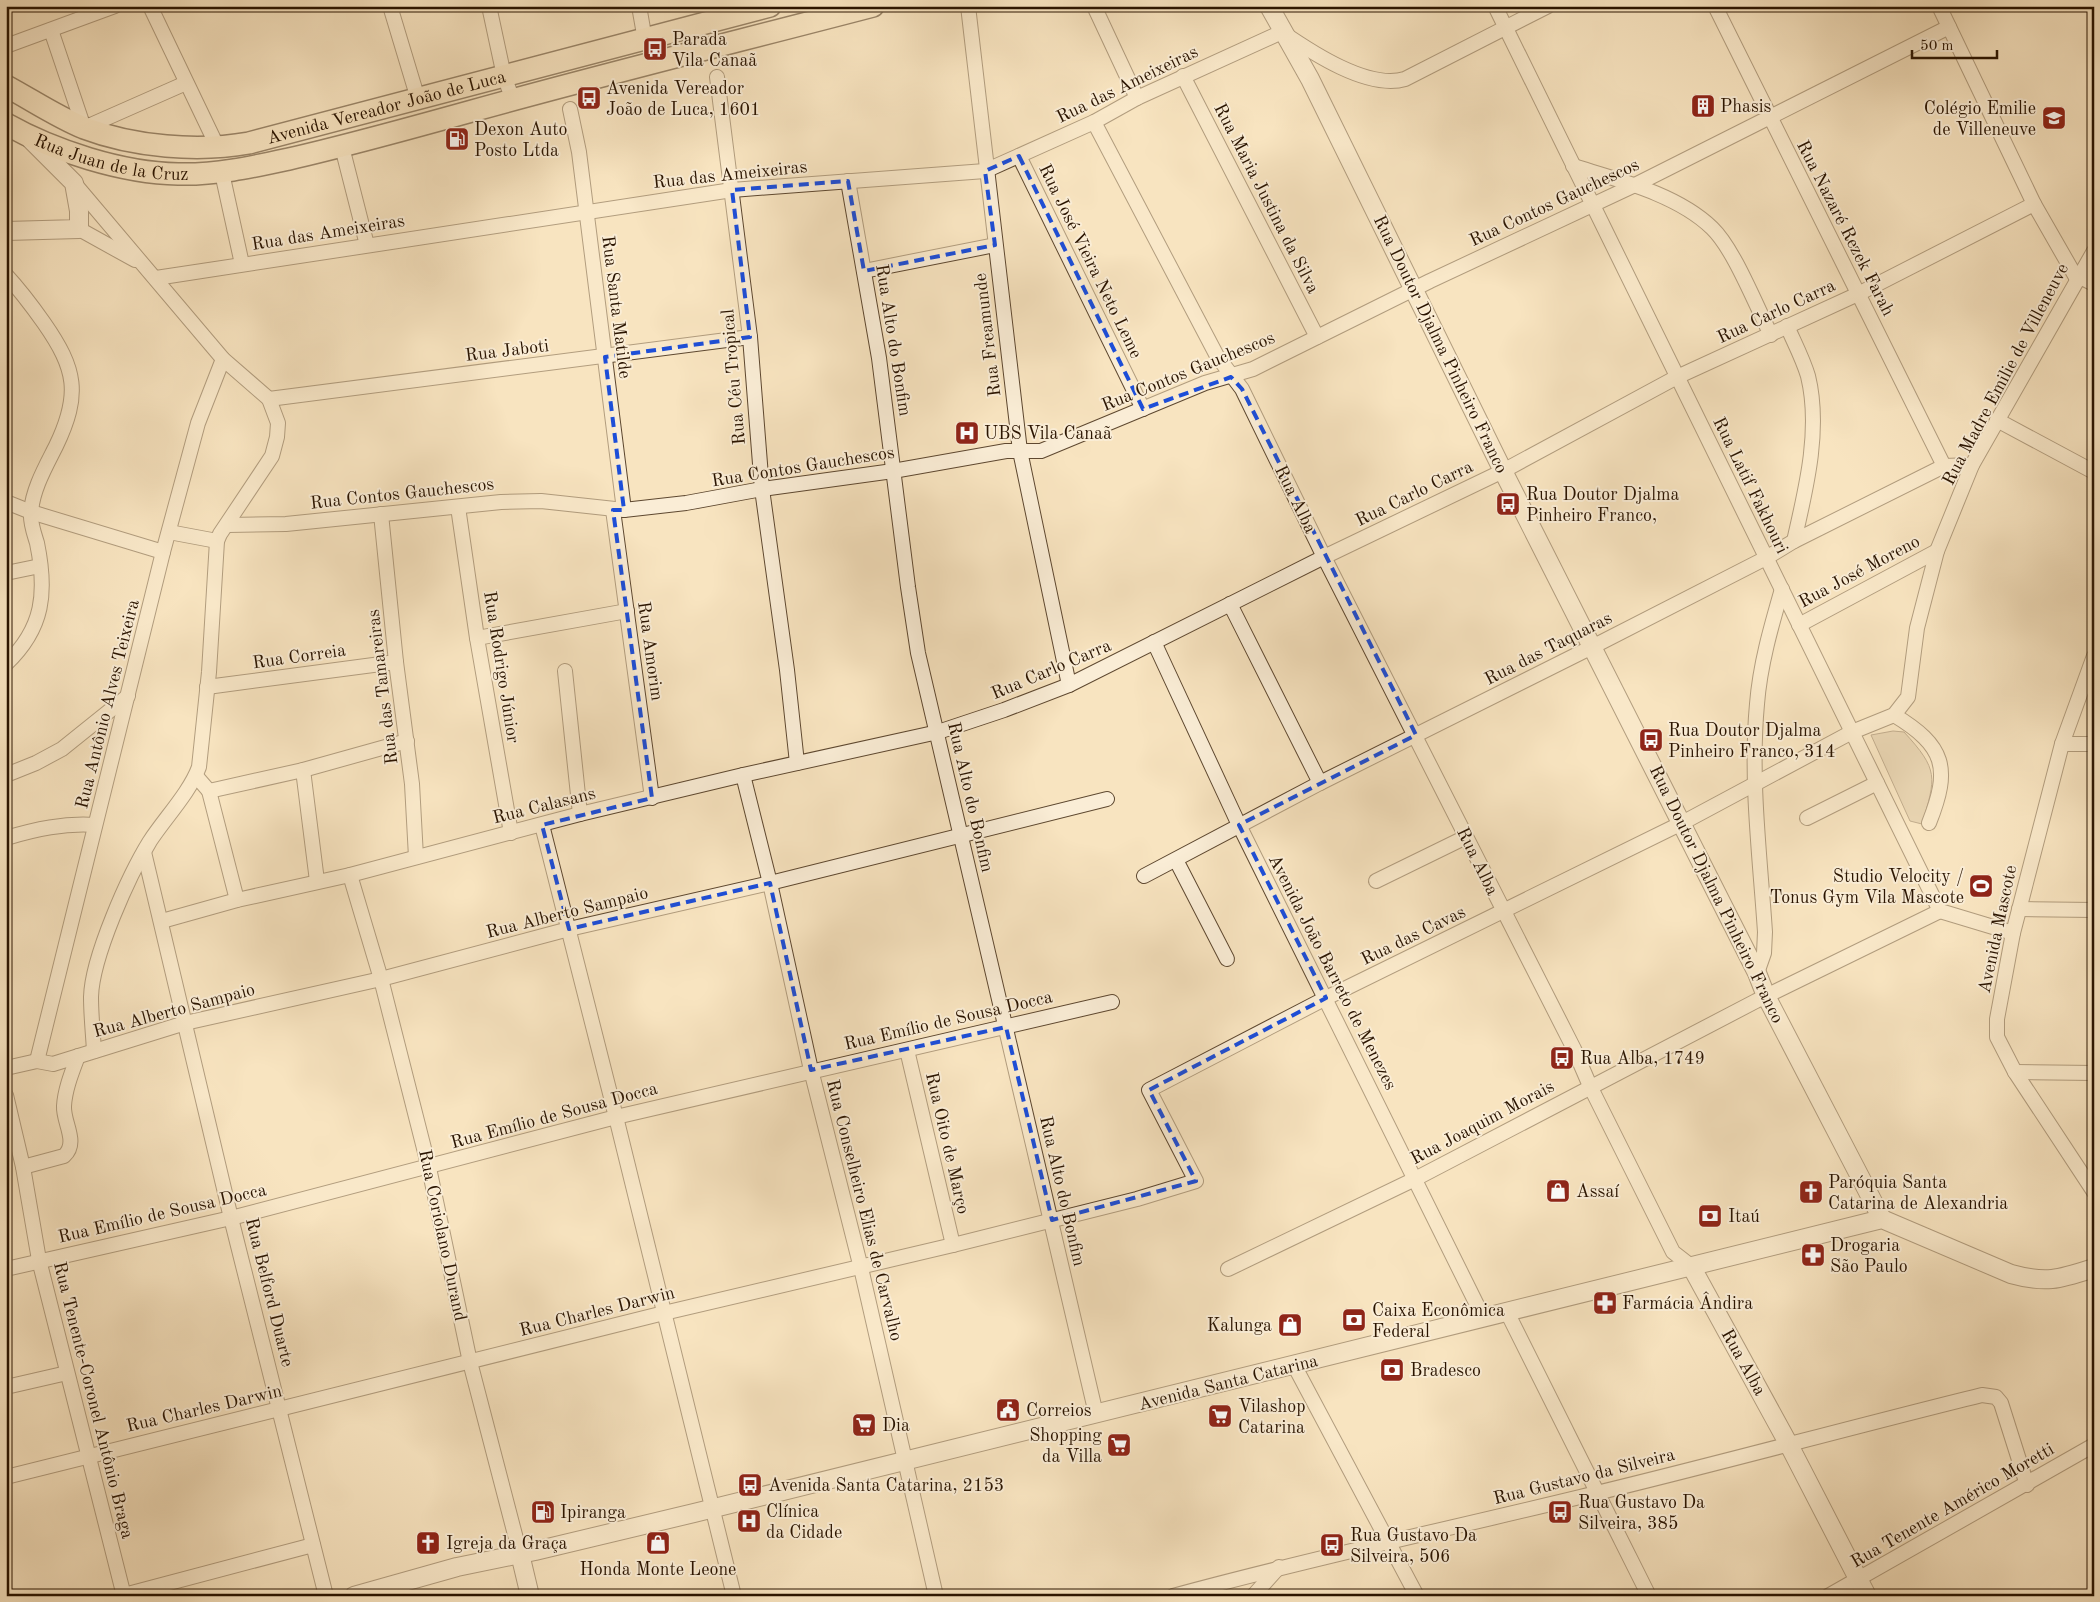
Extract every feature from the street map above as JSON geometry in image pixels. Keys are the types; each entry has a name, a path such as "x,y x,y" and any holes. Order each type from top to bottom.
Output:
{"main road":[{"name":"Avenida Vereador João de Luca","path":"6,86 128,139 176,147 218,148 249,143 645,40 739,10 770,6"},
{"name":"Avenida Vereador João de Luca","path":"222,173 342,147 513,100 873,6"},
{"name":"Rua Juan de la Cruz","path":"6,124 61,159 175,174 222,173"}],"street":[{"path":"6,46 115,6"},
{"path":"150,6 218,148"},
{"path":"390,6 418,99"},
{"path":"489,6 504,76 513,100"},
{"path":"639,6 645,40"},
{"name":"Rua Freamunde","path":"968,6 985,171 996,245 1020,451 1069,685"},
{"path":"1094,6 1137,98"},
{"name":"Rua Doutor Djalma Pinheiro Franco","path":"1269,6 1310,79 1503,471 1594,646 1757,973 1766,996 1882,1219"},
{"name":"Rua Latif Fakhouri","path":"1495,6 1940,911"},
{"path":"1282,32 1315,54 1371,78 1393,82 1404,79 1506,29 1548,6"},
{"name":"Rua Nazaré Rezek Farah","path":"1714,6 1944,466"},
{"path":"1939,6 2034,204 2077,277 2094,284"},
{"name":"Rua Contos Gauchescos","path":"228,525 286,524 501,502 541,501 582,504 618,510 686,503 762,489 1020,451 1041,451 1205,384 1253,369 1413,290 1635,185 1949,27"},
{"path":"51,30 78,118 186,84"},
{"name":"Rua das Ameixeiras","path":"156,278 732,190 985,171 1094,122 1137,98 1183,76 1282,32"},
{"name":"Rua Maria Justina da Silva","path":"1183,76 1317,337"},
{"name":"Rua Céu Tropical","path":"717,77 750,337 762,489 788,670 797,763"},
{"name":"Rua Santa Matilde","path":"570,109 605,357 618,510"},
{"name":"Rua Alba","path":"1094,122 1217,356 1231,377 1242,388 1324,557 1574,1048 1590,1086 1673,1252 1691,1266 1788,1443 1867,1596"},
{"path":"342,147 367,245"},
{"name":"Rua José Vieira Neto Leme","path":"1019,156 1143,409"},
{"path":"61,159 74,183 223,359 269,399 278,423 275,446 265,468 228,525 220,534 200,760 196,776 144,852 131,876 96,968 91,996 94,1051"},
{"path":"1573,166 1635,185 1666,198 1712,228 1726,246 1771,335"},
{"path":"222,173 242,264"},
{"name":"Rua Alto do Bonfim","path":"848,181 888,413 893,471 918,652 1096,1414"},
{"path":"74,183 78,204 79,229"},
{"name":"Rua Carlo Carra","path":"938,732 1004,710 1069,685 1324,557 1503,471 1677,378 1858,294 2034,204"},
{"path":"6,231 79,229 140,263"},
{"path":"864,272 996,245"},
{"name":"Rua Madre Emilie de Villeneuve","path":"1894,715 1910,692 1916,628 1937,551 1972,465 2077,277 2094,251"},
{"path":"6,275 21,291 57,343 66,359 72,381 69,417 35,492 31,512 40,566 42,602 39,617 28,640 6,664"},
{"path":"1787,326 1808,376 1811,408 1812,448 1794,541"},
{"name":"Rua Jaboti","path":"269,399 750,337"},
{"name":"Rua Antônio Alves Teixeira","path":"38,1061 169,532 198,422 223,359"},
{"path":"1997,420 2094,472"},
{"name":"Rua das Taquaras","path":"1144,876 1238,825 1594,646 1766,558 1794,541 1944,466 1972,465"},
{"path":"6,502 31,512 164,552"},
{"name":"Rua Rodrigo Júnior","path":"458,507 477,638 511,833"},
{"name":"Rua Amorim","path":"618,510 627,611 652,798"},
{"name":"Rua das Tamareiras","path":"381,514 396,662 407,741 416,857"},
{"path":"169,532 218,541"},
{"name":"Rua José Moreno","path":"1799,625 1937,551"},
{"path":"6,573 40,566"},
{"path":"1757,973 1764,953 1765,932 1754,736 1757,702 1768,639 1782,589"},
{"path":"1230,604 1320,783"},
{"path":"477,638 627,611"},
{"name":"Avenida João Barreto de Menezes","path":"1154,642 1238,825 1484,1317"},
{"name":"Avenida Mascote","path":"2094,656 2062,744 2013,933 1997,1018 1997,1037 2015,1072 2094,1192"},
{"name":"Rua Correia","path":"207,687 396,662"},
{"path":"565,671 580,814"},
{"path":"6,775 36,763 62,749 128,696"},
{"path":"1894,715 1928,738 1940,764 1941,785 1929,823"},
{"name":"Rua das Cavas","path":"1196,1181 1149,1090 1326,998 1682,823 1852,732 1894,715"},
{"name":"Rua Calasans","path":"162,921 237,900 350,875 580,814 743,775 938,732"},
{"path":"209,791 303,770 407,741"},
{"path":"2062,744 2094,744"},
{"path":"303,770 317,881"},
{"name":"Rua Conselheiro Elias de Carvalho","path":"743,775 770,883 811,1070 861,1268 936,1596"},
{"path":"196,776 209,791 237,900"},
{"path":"1808,818 1877,783"},
{"name":"Rua Alberto Sampaio","path":"6,1068 38,1061 53,1064 185,1023 381,979 569,929 770,883 1107,799"},
{"path":"6,838 35,829 68,825 95,825"},
{"path":"542,825 734,1596"},
{"path":"1376,881 1466,837"},
{"name":"Rua Belford Duarte","path":"144,852 162,921 231,1218 326,1596"},
{"path":"1176,860 1227,959"},
{"name":"Rua Coriolano Durand","path":"350,875 381,979 429,1168 470,1362 530,1596"},
{"path":"2019,909 2094,910"},
{"path":"1940,911 2013,933"},
{"name":"Rua Joaquim Morais","path":"1228,1269 1415,1179 1590,1086 1766,996 1940,911"},
{"name":"Rua Emílio de Sousa Docca","path":"6,1269 231,1218 429,1168 616,1117 811,1070 907,1050 1112,1002"},
{"name":"Rua Oito de Março","path":"907,1050 953,1246"},
{"path":"23,1167 64,1156 68,1151 70,1136 64,1107 78,1056"},
{"path":"2015,1072 2094,1073"},
{"name":"Rua Tenente-Coronel Antônio Braga","path":"6,1095 23,1167 39,1260 124,1595"},
{"name":"Rua Charles Darwin","path":"6,1477 88,1455 280,1410 664,1313 953,1246 1144,1198 1196,1181"},
{"path":"1882,1219 2012,1274 2033,1280 2048,1281 2094,1268"},
{"name":"Avenida Santa Catarina","path":"354,1596 458,1567 712,1508 1882,1219"},
{"path":"1507,1312 1649,1596"},
{"path":"1294,1365 1417,1596"},
{"path":"6,1387 67,1373"},
{"name":"Rua Gustavo da Silveira","path":"1173,1596 1279,1567 1388,1544 1597,1493 1982,1395 1996,1397 2001,1403 2026,1485"},
{"name":"Rua Tenente Américo Moretti","path":"1828,1596 2094,1445"},
{"path":"124,1595 313,1545"},
{"path":"1253,1596 1279,1567"}],"highlighted area":[{"path":"1019,156 1143,409 1231,377 1242,389 1416,735 1239,825 1326,998 1149,1090 1196,1181 1052,1220 1006,1027 811,1070 770,883 569,929 542,825 652,798 613,510 624,510 605,357 750,337 732,190 848,181 864,271 995,245 985,171"}],"shaded area":[{"path":"1893,731 1904,732 1929,765 1932,784 1922,824 1910,821 1871,735"}],"place":[{"name":"Parada Vila Canaã","path":"655,49"},
{"name":"Avenida Vereador João de Luca, 1601","path":"589,98"},
{"name":"Phasis","path":"1703,106"},
{"name":"Colégio Emilie de Villeneuve","path":"2054,118"},
{"name":"Dexon Auto Posto Ltda","path":"457,139"},
{"name":"UBS Vila Canaã","path":"967,433"},
{"name":"Rua Doutor Djalma Pinheiro Franco,","path":"1508,504"},
{"name":"Rua Doutor Djalma Pinheiro Franco, 314","path":"1651,740"},
{"name":"Studio Velocity / Tonus Gym Vila Mascote","path":"1981,886"},
{"name":"Rua Alba, 1749","path":"1562,1058"},
{"name":"Assaí","path":"1558,1191"},
{"name":"Paróquia Santa Catarina de Alexandria","path":"1811,1192"},
{"name":"Itaú","path":"1710,1216"},
{"name":"Drogaria São Paulo","path":"1813,1255"},
{"name":"Farmácia Ândira","path":"1605,1303"},
{"name":"Caixa Econômica Federal","path":"1354,1320"},
{"name":"Kalunga","path":"1290,1325"},
{"name":"Bradesco","path":"1392,1370"},
{"name":"Correios","path":"1008,1410"},
{"name":"Vilashop Catarina","path":"1220,1416"},
{"name":"Dia","path":"864,1425"},
{"name":"Shopping da Villa","path":"1119,1445"},
{"name":"Avenida Santa Catarina, 2153","path":"750,1485"},
{"name":"Ipiranga","path":"543,1512"},
{"name":"Rua Gustavo Da Silveira, 385","path":"1560,1512"},
{"name":"Clínica da Cidade","path":"749,1521"},
{"name":"Igreja da Graça","path":"428,1543"},
{"name":"Honda Monte Leone","path":"658,1543"},
{"name":"Rua Gustavo Da Silveira, 506","path":"1332,1545"}]}
